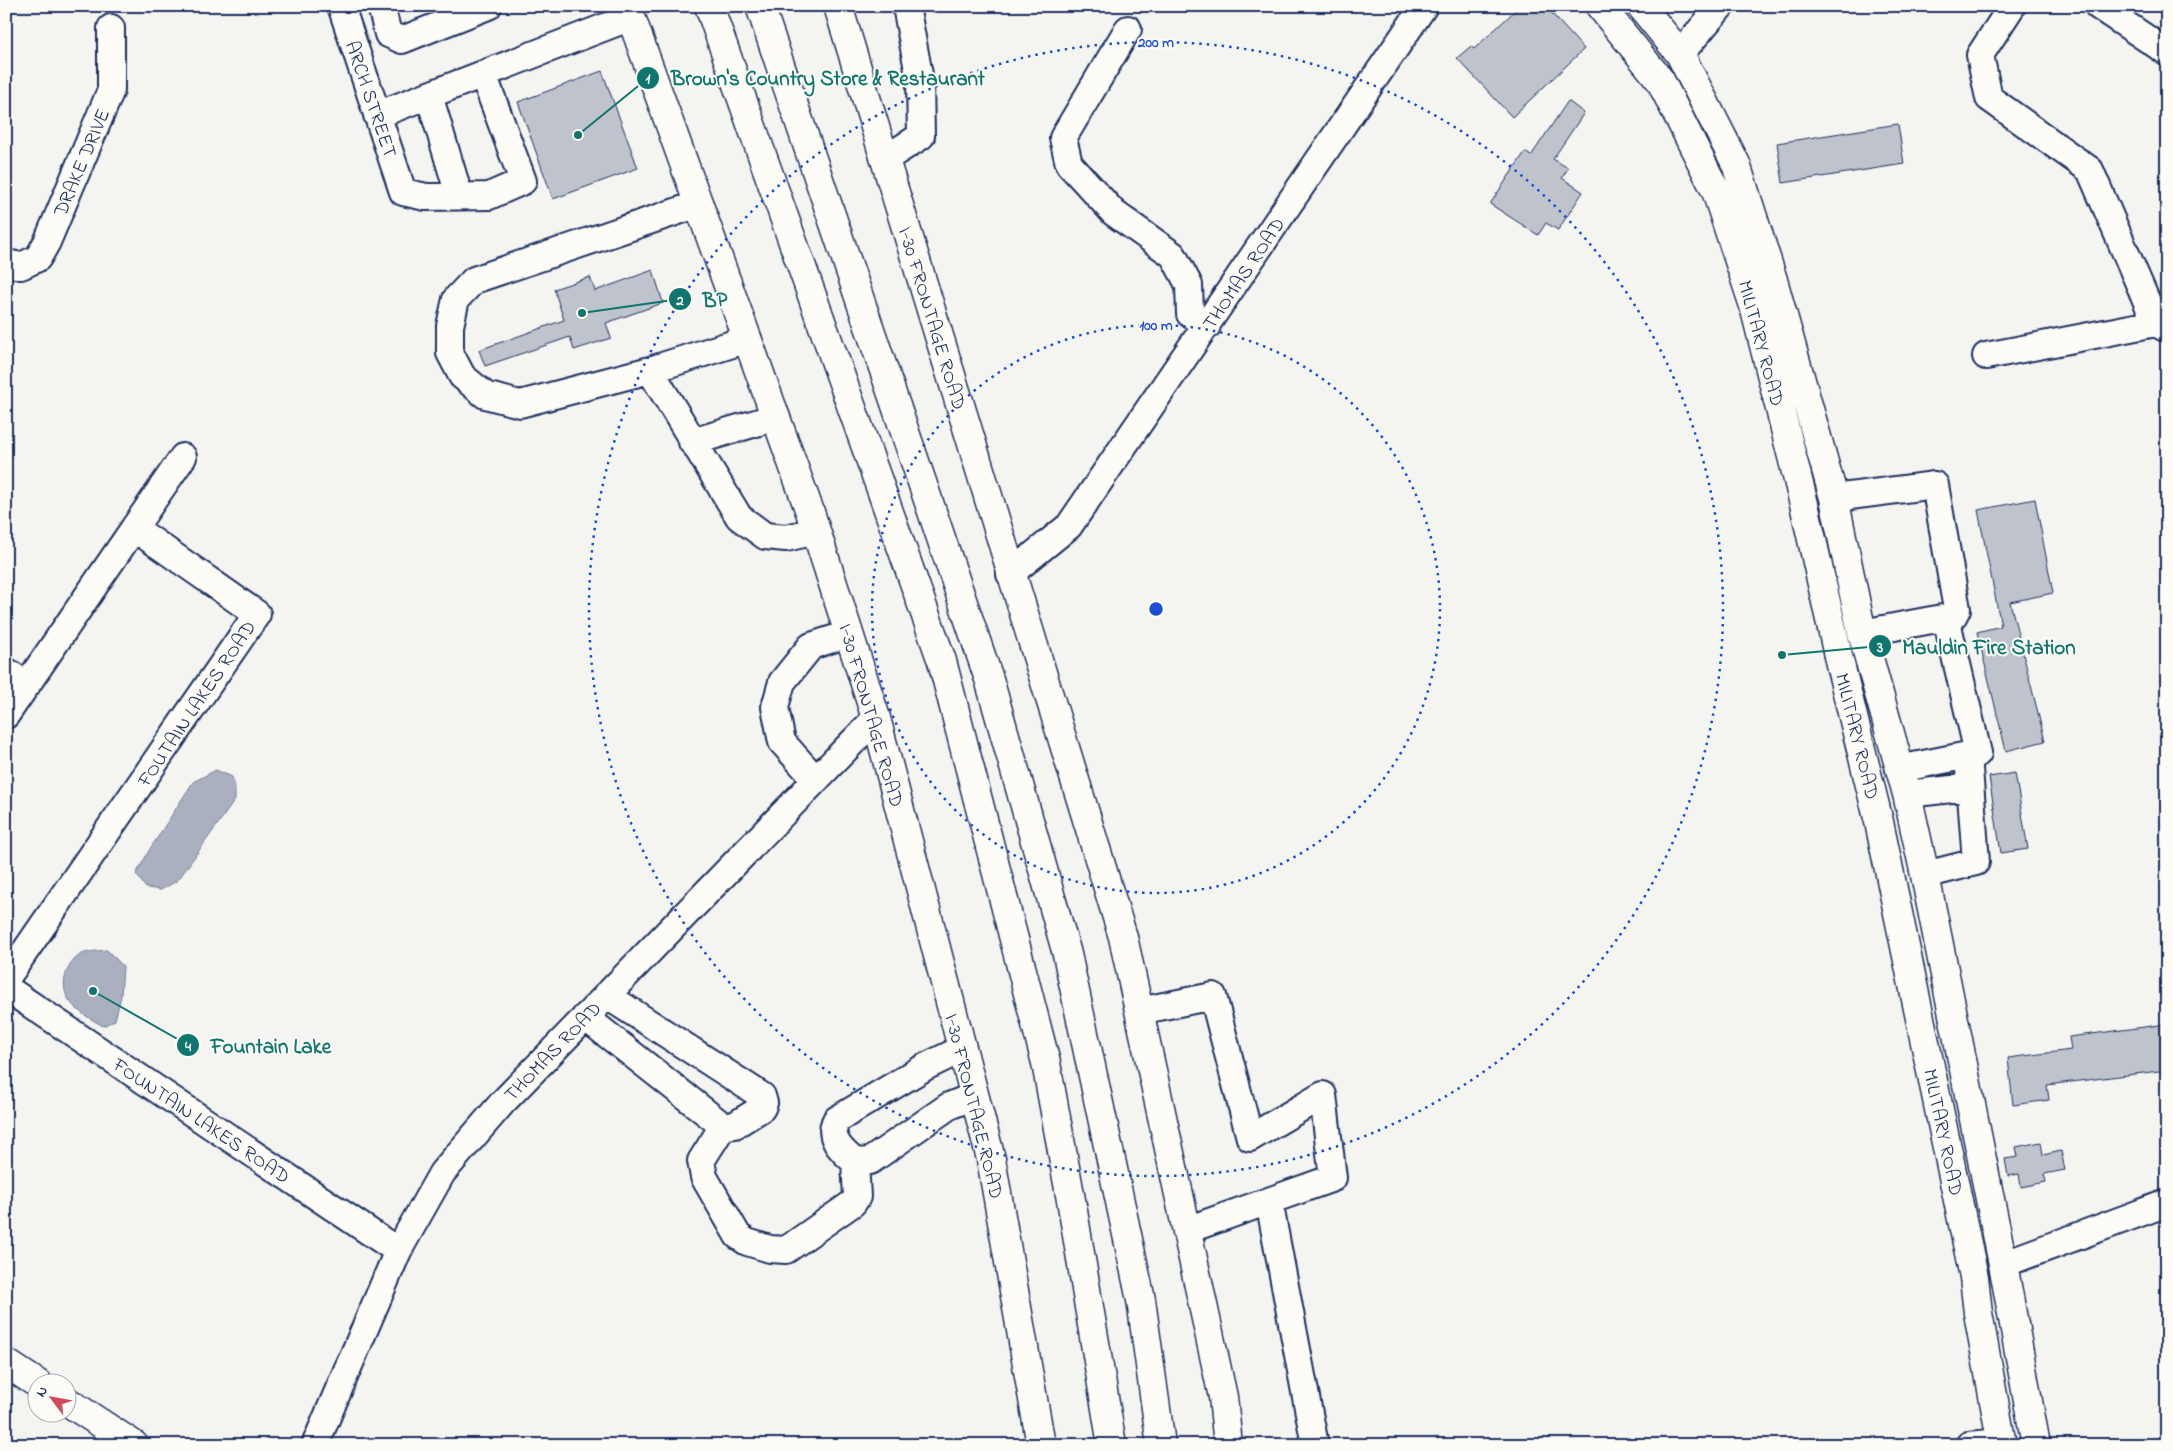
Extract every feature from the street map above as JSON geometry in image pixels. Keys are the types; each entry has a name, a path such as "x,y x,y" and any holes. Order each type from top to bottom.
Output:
{"main road":[{"path":"709,6 942,661 1046,1064 1073,1211 1112,1445"},
{"path":"760,6 989,679 1064,944 1141,1300 1161,1445"},
{"name":"I-30 FRONTAGE ROAD","path":"838,6 1010,574 1123,938 1223,1397 1228,1445"},
{"name":"MILITARY ROAD","path":"1600,6 1660,80 1716,191 1756,316 1804,504 1900,917 1974,1276 1978,1313 2002,1444"},
{"name":"MILITARY ROAD","path":"1642,6 1680,54 1736,164 1774,280 1834,498 1862,633 1903,782 1925,875 2003,1264 2036,1445"},
{"name":"I-30 FRONTAGE ROAD","path":"629,12 816,531 876,718 991,1159 1041,1445"},
{"path":"1835,643 1862,633"},
{"path":"1974,1276 2003,1264"},
{"path":"6,1363 28,1377"},
{"path":"78,1409 134,1445"}],"street":[{"name":"ARCH STREET","path":"341,6 403,192 426,197 459,195"},
{"path":"381,6 388,34 402,40 488,6"},
{"path":"885,159 921,136 920,80 906,6"},
{"name":"THOMAS ROAD","path":"1010,574 1069,526 1424,6"},
{"path":"1680,54 1721,6"},
{"path":"1986,356 2162,326 2090,170 1989,98 1980,55 2012,6"},
{"path":"2098,6 2167,52"},
{"path":"377,115 484,74 629,12"},
{"name":"DRAKE DRIVE","path":"6,263 21,266 38,258 47,242 111,90 111,28"},
{"path":"1128,29 1063,138 1069,164 1114,213 1173,255 1189,285 1190,314 1207,326"},
{"path":"429,95 459,195 489,196 523,181 484,74"},
{"path":"699,204 474,280 456,299 450,326 450,353 462,376 486,395 520,404 650,370 748,339"},
{"path":"650,370 739,517 765,536 786,538 816,531"},
{"path":"692,442 776,417"},
{"path":"6,715 16,678 134,528 183,457"},
{"path":"1834,498 1935,485 1956,609 1948,626 1978,753 1968,755 1903,782"},
{"name":"FOUTAIN LAKES ROAD","path":"6,979 257,614 134,528"},
{"path":"1862,633 1954,616"},
{"path":"816,780 782,742 775,707 782,682 811,646 848,634"},
{"name":"THOMAS ROAD","path":"315,1445 398,1251 442,1173 502,1102 876,718"},
{"path":"1925,875 1976,862 1968,755"},
{"path":"1903,782 1970,787"},
{"name":"FOUNTAIN LAKES ROAD","path":"6,988 398,1251"},
{"path":"585,1017 723,1126 735,1125 762,1108 764,1103 762,1096 606,995"},
{"path":"1139,1011 1213,996 1250,1138 1323,1096 1333,1178 1187,1230"},
{"path":"962,1049 926,1067 836,1120 832,1127 834,1138 840,1148 856,1162 870,1161 949,1106 974,1096"},
{"path":"723,1126 702,1161 704,1177 738,1236 747,1242 770,1249 786,1250 853,1203 857,1197 856,1162"},
{"path":"1269,1201 1314,1445"},
{"path":"2003,1264 2167,1203"},
{"path":"1968,1445 2002,1444"}],"water":[{"path":"216,770 232,777 235,786 235,800 178,880 161,890 146,888 136,874 150,849 193,782"},
{"path":"107,950 123,966 121,996 115,1020 103,1026 84,1015 72,1004 66,994 64,982 71,964 80,955"}],"building":[{"path":"1520,6 1545,6 1584,49 1512,117 1457,58 1471,46 1474,49"},
{"path":"602,71 638,168 553,199 518,102"},
{"path":"1568,101 1584,113 1553,159 1568,168 1562,178 1583,192 1558,230 1546,223 1538,235 1490,204 1525,152 1531,156"},
{"path":"1898,124 1904,164 1783,183 1777,143"},
{"path":"653,270 663,303 606,323 611,338 574,350 570,337 485,366 479,350 564,320 554,289 590,277 595,291"},
{"path":"2035,499 2053,593 2010,602 2045,741 2006,751 1977,632 2001,626 1978,510"},
{"path":"2015,773 2028,849 2001,853 1989,777"},
{"path":"2167,1024 2167,1070 2047,1085 2049,1100 2013,1105 2008,1058 2071,1050 2069,1037"},
{"path":"2041,1142 2043,1155 2061,1151 2065,1170 2044,1174 2046,1182 2021,1187 2019,1174 2008,1176 2005,1159 2018,1157 2016,1147"}],"place":[{"name":"Brown's Country Store & Restaurant","path":"578,135"},
{"name":"BP","path":"582,313"},
{"name":"Mauldin Fire Station","path":"1782,655"},
{"name":"Fountain Lake","path":"93,991"}]}
